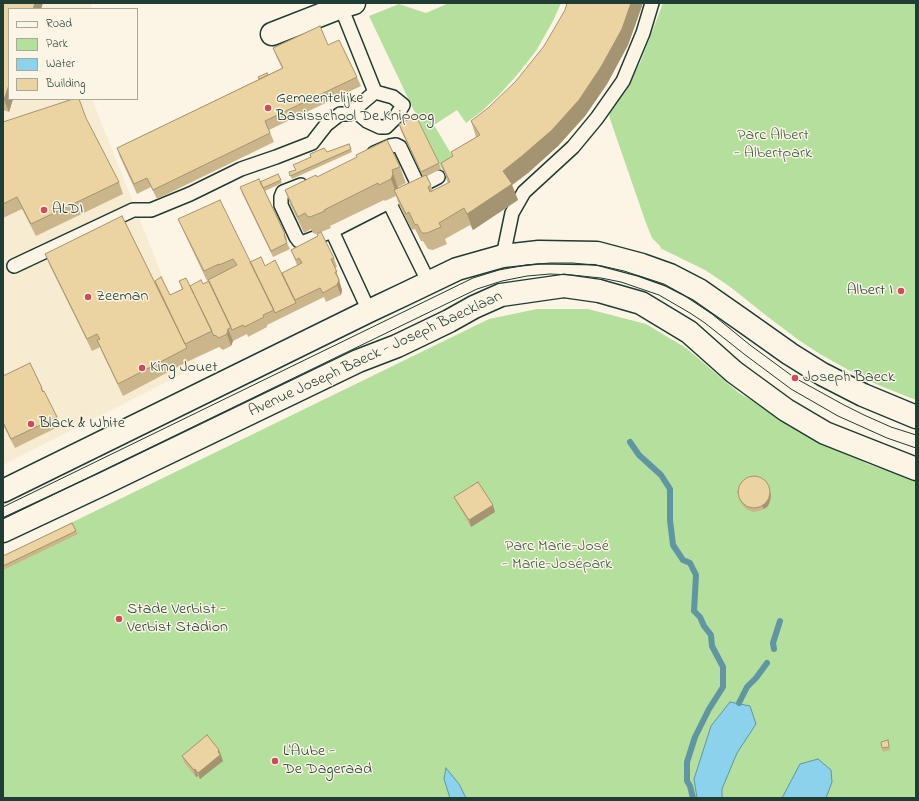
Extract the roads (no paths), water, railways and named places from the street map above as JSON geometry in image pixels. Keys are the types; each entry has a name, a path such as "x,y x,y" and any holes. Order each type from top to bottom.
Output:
{"street":[{"path":"272,34 348,5"},
{"path":"3,491 457,269 503,256 539,252 597,253 670,275 699,290 790,354 822,374 863,396 916,417"},
{"name":"Avenue Joseph Baeck - Joseph Baecklaan","path":"3,531 358,361 397,346 501,295 564,286 599,291 641,303 689,332 734,372 786,410 825,433 916,469"}],"lane":[{"path":"503,256 512,213 524,192 573,147 623,81 643,33 652,3"},
{"path":"348,5 375,92"},
{"path":"354,110 367,121 380,127 386,127 395,118 403,105 393,96 375,92"},
{"path":"14,266 133,210 151,210 190,194 241,169 312,143 326,125 340,114 349,114 375,92"},
{"path":"362,158 390,146 396,145 400,147 419,187"},
{"path":"312,180 283,192 281,197 281,205 296,237 299,241 304,242 332,231 438,177"},
{"path":"389,202 429,283"},
{"path":"332,231 370,311"}],"water":[{"path":"730,702 750,706 756,724 737,753 722,789 722,798 697,798 694,779 711,726"},
{"path":"818,759 831,770 832,782 826,798 782,798 800,764"},
{"path":"446,768 459,784 466,798 450,798 444,779"}],"waterway":[{"path":"630,442 639,455 661,475 670,489 670,520 673,545 683,560 690,563 696,575 694,611 700,617 704,626 711,635 712,646 723,667 723,687 709,709 695,737 687,762 687,781 693,798"},
{"path":"774,649 773,643 780,621"},
{"path":"739,703 747,687 767,663"}],"tram line":[{"path":"3,507 473,278 499,270 526,265 550,263 573,263 602,266 624,271 664,284 712,314 750,345 795,378 864,415 891,427 916,435"},
{"path":"3,519 477,289 502,281 527,276 550,274 601,278 621,282 659,295 705,323 791,389 838,416 887,438 916,448"}],"place":[{"name":"Gemeentelijke Basisschool De Knipoog","path":"268,108"},
{"name":"ALDI","path":"44,210"},
{"name":"Albert I","path":"901,291"},
{"name":"Zeeman","path":"88,297"},
{"name":"King Jouet","path":"142,368"},
{"name":"Joseph Baeck","path":"795,378"},
{"name":"Black & White","path":"31,424"},
{"name":"Stade Verbist - Verbist Stadion","path":"119,619"},
{"name":"L'Aube - De Dageraad","path":"275,761"}],"park label":[{"name":"Parc Albert - Albertpark","path":"773,145"},
{"name":"Parc Marie-José - Marie-Josépark","path":"557,556"}]}
